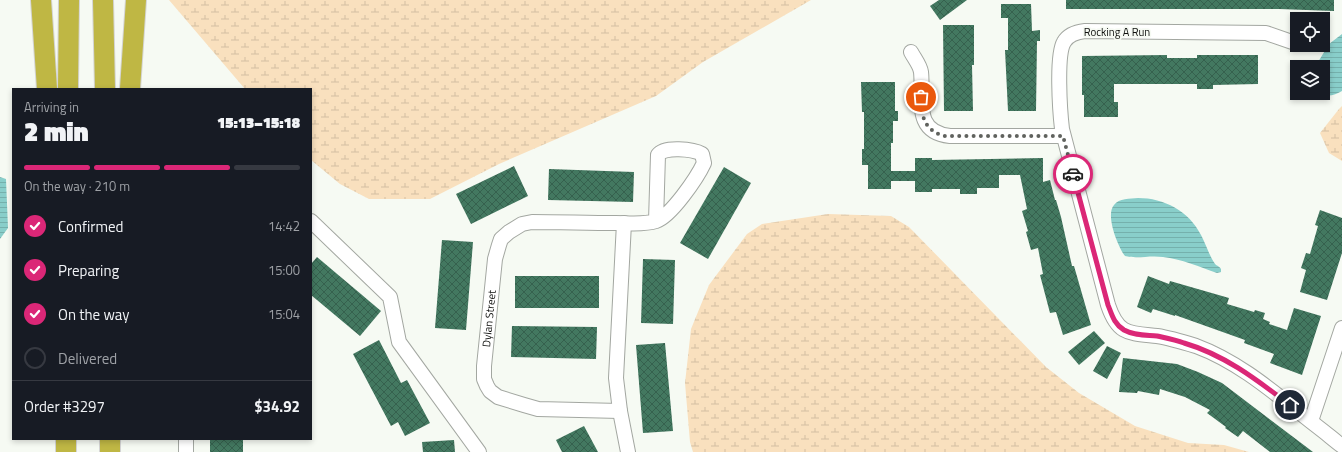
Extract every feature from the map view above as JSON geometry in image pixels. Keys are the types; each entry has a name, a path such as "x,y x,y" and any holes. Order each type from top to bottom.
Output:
{"highway":[{"path":"41,0 47,88"},
{"path":"68,88 69,0"},
{"path":"103,0 105,88"},
{"path":"130,88 136,0"},
{"path":"66,440 66,452"},
{"path":"110,440 110,452"}],"street":[{"name":"Rocking A Run","path":"1290,41 1266,32 1076,32 1065,40 1060,52 1060,114 1063,136 1108,305 1116,322 1124,330 1134,334 1157,336 1183,342 1206,350 1227,361 1257,380 1342,446"},
{"path":"911,52 920,70 921,110 924,120 939,134 950,136 1063,136"},
{"path":"666,149 693,150 702,154 704,163 700,172 671,210 656,221 658,154 660,151 666,149"},
{"name":"Dylan Street","path":"620,411 538,409 498,396 490,390 484,379 484,366 495,259 501,239 522,224 532,222 650,223 656,221"},
{"path":"312,222 390,297 399,342 479,452"},
{"path":"624,223 616,378 620,411 628,452"},
{"path":"1311,422 1342,328"},
{"path":"186,440 186,452"}],"green space":[{"path":"169,0 811,0 703,62 656,96 499,164 430,199 369,199 340,184 312,161 312,88 244,88"},
{"path":"1342,106 1342,161 1329,153 1320,133"},
{"path":"828,214 891,216 909,227 1046,367 1079,393 1135,426 1188,443 1224,445 1249,452 693,452 690,442 685,383 691,329 709,285 747,234 762,224"}],"water":[{"path":"1342,34 1342,91 1330,96 1330,60 1319,60 1324,52 1330,52 1330,43"},
{"path":"0,177 6,179 8,228 0,239"},
{"path":"1138,198 1157,200 1166,203 1190,219 1203,238 1212,259 1216,265 1221,268 1221,272 1217,273 1170,258 1125,256 1119,246 1114,231 1111,216 1112,210 1114,205 1119,201"}],"building":[{"path":"939,0 967,0 940,20 930,6"},
{"path":"1066,0 1334,0 1334,11 1279,9 1066,9"},
{"path":"1001,4 1031,4 1032,31 1040,30 1040,41 1037,41 1036,111 1008,111 1005,50 1008,50 1008,18 1001,18"},
{"path":"943,25 974,25 974,65 972,65 973,111 944,111"},
{"path":"1167,55 1167,58 1197,58 1197,55 1258,55 1258,84 1213,85 1213,89 1197,89 1197,84 1114,84 1114,102 1118,102 1118,117 1084,117 1084,95 1082,95 1082,56"},
{"path":"861,82 895,82 895,111 898,111 898,121 893,121 891,171 915,171 915,158 932,158 932,160 1043,158 1043,182 1050,180 1061,217 1072,266 1074,266 1091,325 1063,335 1056,312 1050,313 1040,275 1043,274 1038,248 1031,250 1026,232 1028,231 1022,211 1027,209 1020,175 999,175 999,188 977,188 977,194 960,194 960,189 932,189 932,192 915,192 915,181 891,181 891,189 868,189 868,165 862,165 862,149 864,149 864,112 862,112"},
{"path":"514,166 528,196 471,224 456,194"},
{"path":"724,167 751,183 708,259 680,243"},
{"path":"549,169 634,172 633,202 548,200"},
{"path":"1320,210 1342,218 1342,253 1327,300 1300,292 1306,270 1301,268 1306,253 1310,254 1318,226 1315,225"},
{"path":"442,240 473,242 466,330 435,328"},
{"path":"317,257 381,311 360,336 312,296 312,263"},
{"path":"643,259 675,260 673,324 641,323"},
{"path":"515,276 599,276 599,308 515,308"},
{"path":"1148,276 1169,284 1170,281 1229,298 1227,304 1254,312 1255,310 1265,313 1263,319 1270,322 1269,324 1287,330 1294,308 1321,316 1302,375 1270,363 1274,354 1244,343 1245,340 1175,315 1153,309 1151,313 1137,307"},
{"path":"512,326 597,327 596,359 511,357"},
{"path":"1094,331 1105,343 1079,365 1068,352"},
{"path":"379,340 401,383 407,380 430,423 405,436 398,422 391,426 353,354"},
{"path":"665,343 673,431 643,433 636,345"},
{"path":"1107,346 1121,353 1107,379 1093,371"},
{"path":"1123,358 1177,364 1222,383 1313,452 1270,452 1243,431 1238,437 1225,428 1226,427 1207,413 1210,410 1185,397 1160,389 1159,395 1138,391 1137,393 1119,392"},
{"path":"584,426 598,452 562,452 556,440"},
{"path":"210,440 243,440 243,452 210,452"},
{"path":"454,440 455,452 423,452 422,442"}],"way so far":[{"path":"921,97 921,110 926,124 934,131 944,136 1063,136 1073,174"}],"route":[{"path":"1073,174 1108,305 1112,317 1116,322 1124,330 1134,334 1157,336 1174,340 1217,355 1250,375 1290,405"}]}
